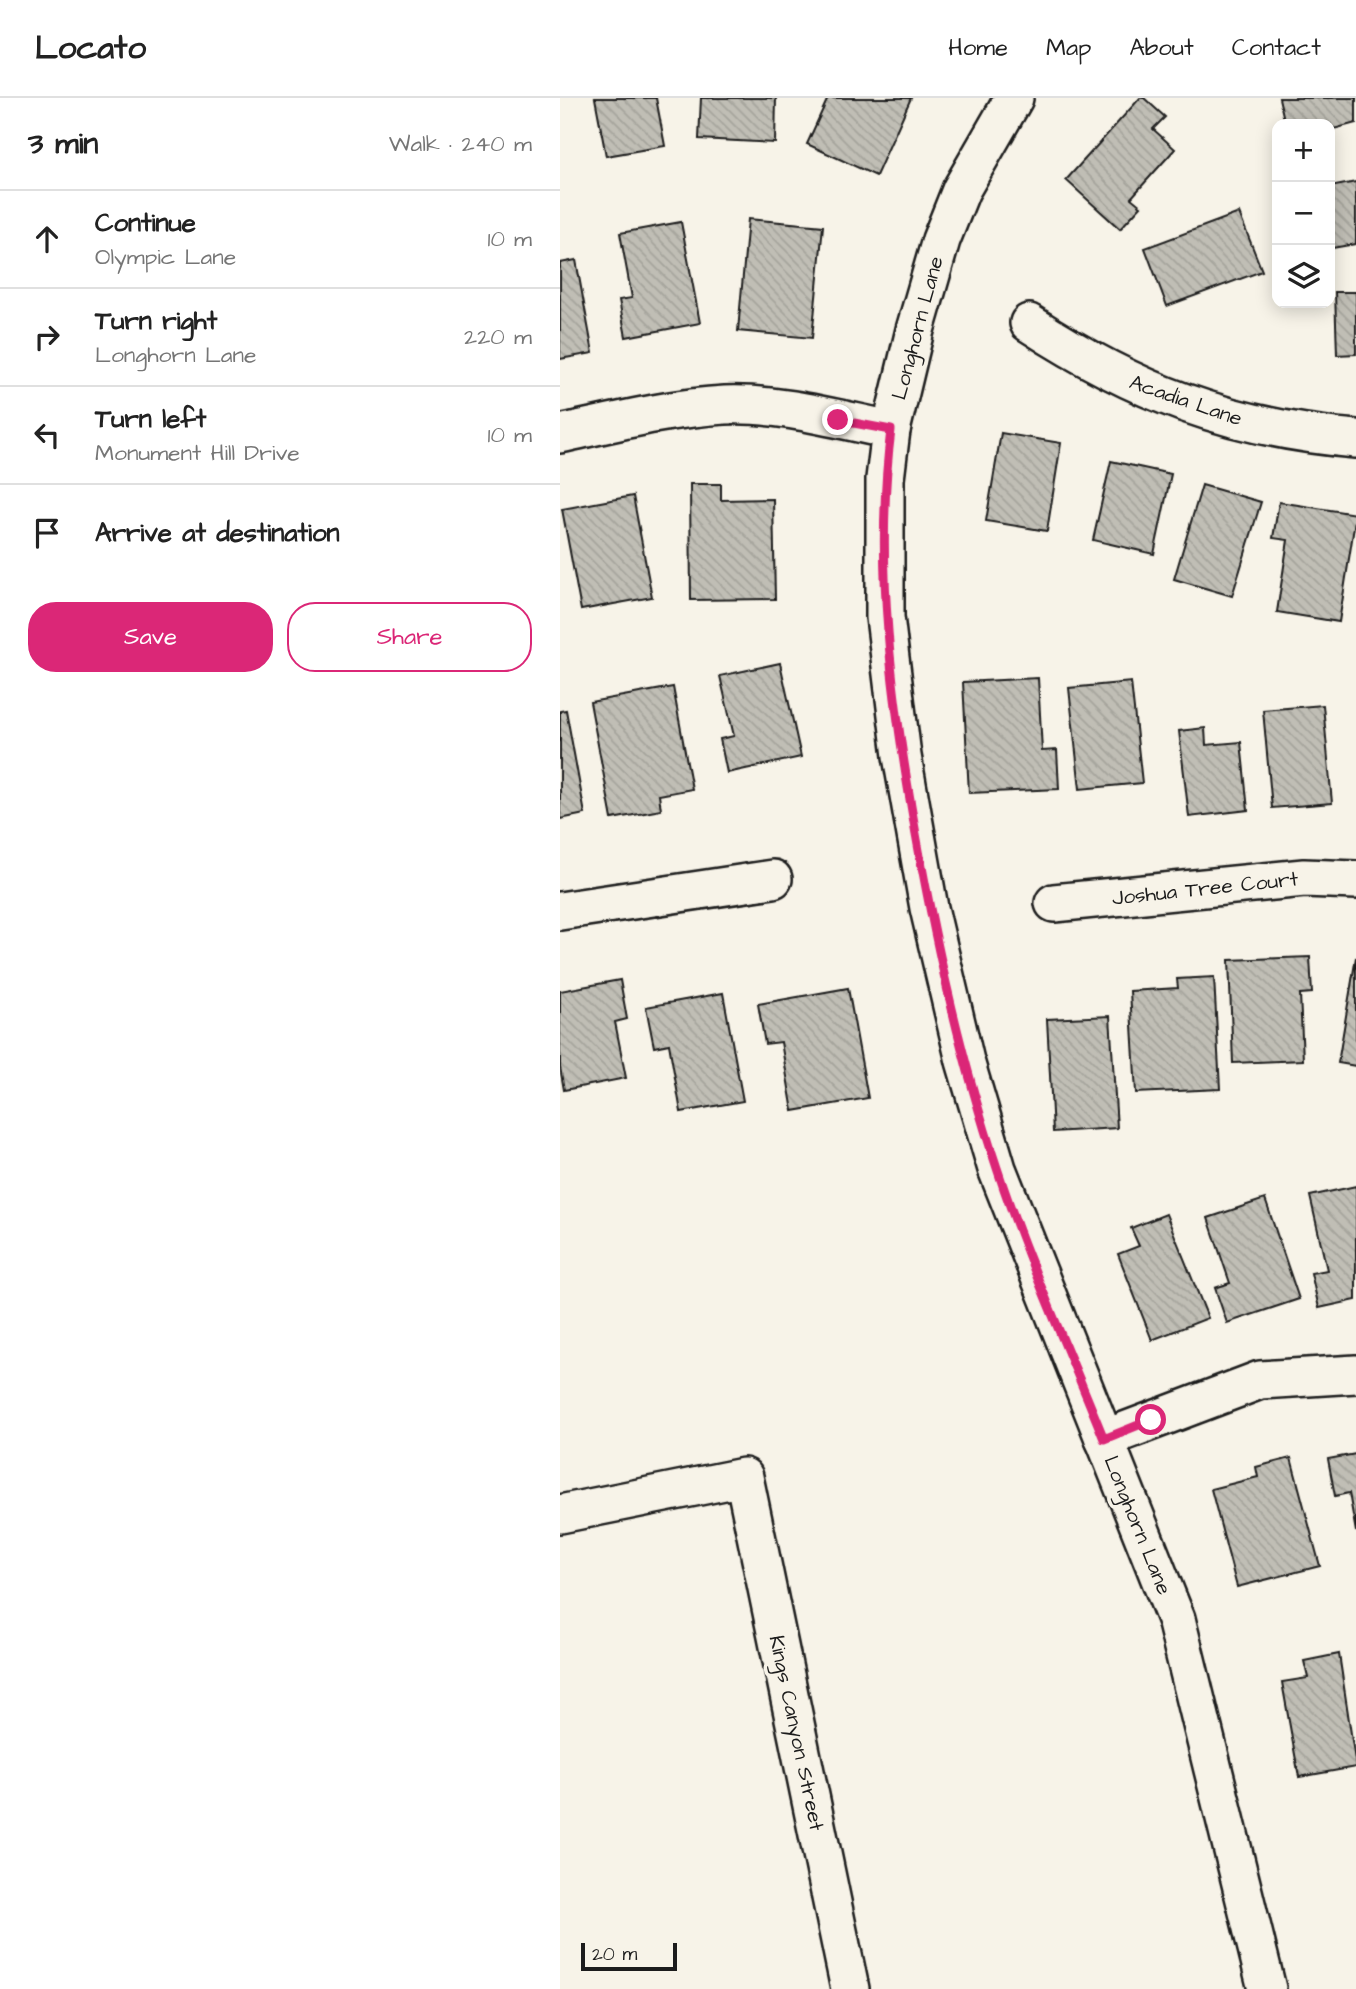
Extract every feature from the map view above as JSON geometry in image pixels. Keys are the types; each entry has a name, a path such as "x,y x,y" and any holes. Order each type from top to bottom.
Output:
{"street":[{"name":"Longhorn Lane","path":"1014,98 961,190 941,240 891,430 885,479 885,617 902,756 929,908 965,1061 997,1169 1176,1619 1267,1989"},
{"name":"Acadia Lane","path":"1028,323 1077,355 1141,388 1216,414 1288,431 1356,439"},
{"path":"560,434 671,411 727,405 785,409 891,430"},
{"path":"560,911 774,878"},
{"name":"Joshua Tree Court","path":"1054,903 1304,878 1356,880"},
{"path":"1104,1439 1260,1380 1356,1374"},
{"name":"Kings Canyon Street","path":"560,1514 744,1477 850,1989"}],"building":[{"path":"595,98 656,98 665,146 606,156"},
{"path":"701,98 776,98 775,143 699,139"},
{"path":"828,98 911,98 876,176 807,144"},
{"path":"1140,98 1144,98 1165,117 1153,129 1175,149 1131,198 1141,206 1120,229 1066,180"},
{"path":"1279,98 1356,98 1356,123 1335,129 1335,119 1284,119"},
{"path":"1356,182 1356,244 1335,248 1335,186"},
{"path":"1239,213 1262,271 1167,306 1145,248"},
{"path":"748,219 823,226 812,338 738,331"},
{"path":"681,222 700,323 626,337 619,300 632,298 620,233"},
{"path":"576,260 593,353 560,359 560,263"},
{"path":"1335,292 1356,292 1356,354 1337,355"},
{"path":"1001,433 1061,443 1047,531 986,521"},
{"path":"1111,461 1171,474 1154,554 1093,540"},
{"path":"690,484 721,484 721,500 773,499 775,599 691,600"},
{"path":"1202,485 1261,502 1232,596 1174,579"},
{"path":"633,496 652,597 581,610 562,509"},
{"path":"1279,502 1356,514 1339,622 1277,612 1288,540 1273,538"},
{"path":"780,663 801,757 727,773 720,739 734,736 720,676"},
{"path":"1038,678 1042,751 1057,750 1059,789 969,793 963,682"},
{"path":"1131,682 1142,783 1080,789 1069,688"},
{"path":"673,687 692,789 659,795 661,810 612,819 590,702"},
{"path":"1323,705 1332,803 1272,808 1263,710"},
{"path":"566,710 585,814 560,819 560,711"},
{"path":"1205,728 1206,745 1241,742 1248,810 1189,817 1179,731"},
{"path":"1310,957 1312,993 1300,994 1303,1060 1233,1063 1229,960"},
{"path":"1356,957 1356,1066 1338,1063"},
{"path":"1214,977 1220,1089 1136,1093 1130,991 1178,988 1177,979"},
{"path":"620,980 627,1019 615,1022 626,1078 564,1090 560,1067 560,991"},
{"path":"848,988 868,1098 793,1111 781,1042 765,1044 758,1004"},
{"path":"723,993 743,1101 681,1112 669,1044 654,1047 646,1007"},
{"path":"1110,1016 1117,1128 1053,1132 1047,1019"},
{"path":"1356,1186 1356,1300 1319,1308 1311,1273 1327,1270 1310,1196"},
{"path":"1265,1199 1299,1299 1227,1323 1215,1288 1230,1283 1208,1218"},
{"path":"1166,1214 1208,1318 1152,1340 1118,1254 1139,1246 1131,1228"},
{"path":"1356,1454 1356,1532 1349,1493 1335,1496 1328,1459"},
{"path":"1291,1458 1320,1566 1237,1587 1211,1489 1258,1477 1256,1467"},
{"path":"1339,1654 1356,1767 1299,1777 1282,1682 1308,1678 1304,1661"}],"route":[{"path":"838,420 891,430 885,479 885,617 902,756 929,908 965,1061 997,1169 1104,1439 1151,1420"}]}
